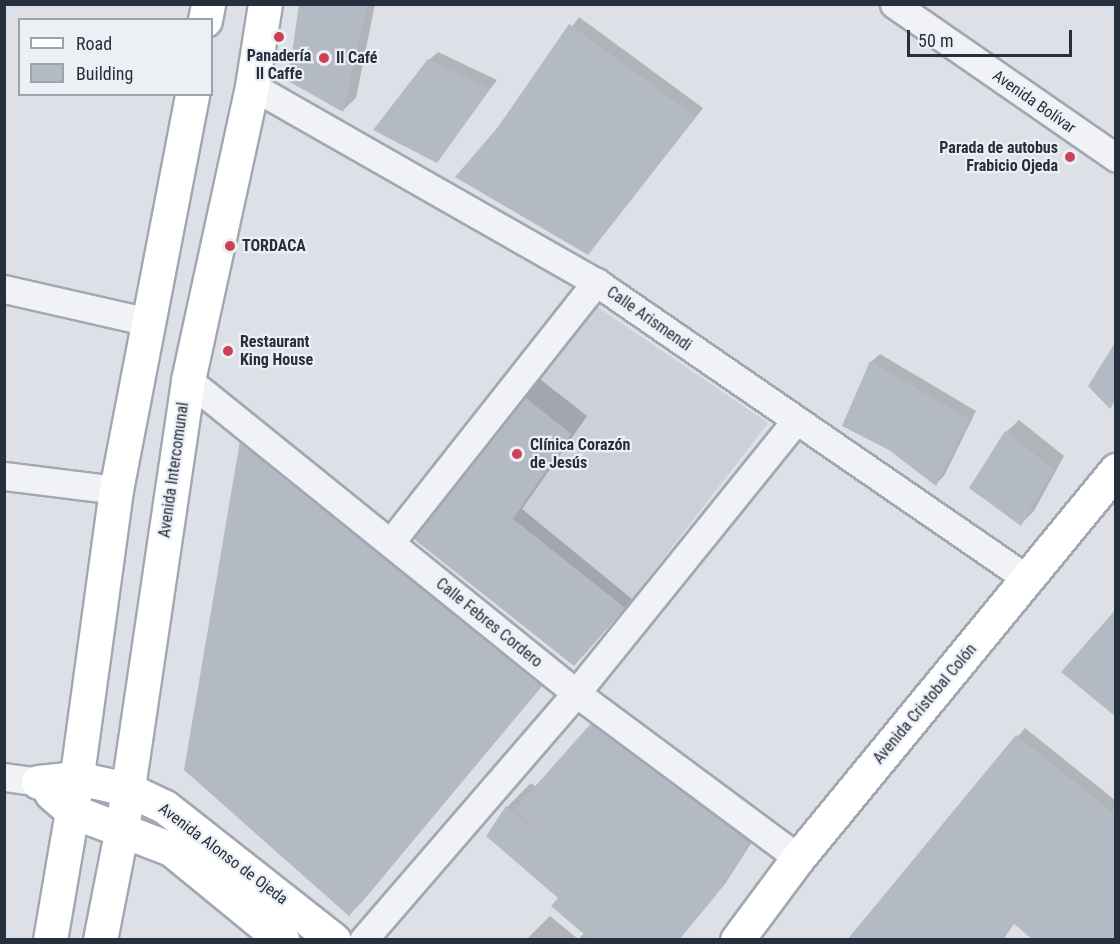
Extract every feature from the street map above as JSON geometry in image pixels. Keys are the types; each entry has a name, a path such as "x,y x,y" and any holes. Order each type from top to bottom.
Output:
{"main road":[{"name":"Avenida Intercomunal","path":"100,939 122,828 188,380 252,86 265,4"},
{"path":"50,939 77,778 116,490 145,321 192,96"},
{"name":"Avenida Cristobal Colón","path":"737,939 798,858 1029,580 1116,470"},
{"name":"Avenida Alonso de Ojeda","path":"38,782 77,778 127,789 165,807 334,939"},
{"name":"Avenida Alonso de Ojeda","path":"38,782 72,812 122,828 171,849 282,939"}],"street":[{"name":"Avenida Bolívar","path":"894,4 1116,158"},
{"name":"Calle Arismendi","path":"252,86 596,282 795,422 1029,580"},
{"path":"390,543 596,282"},
{"path":"4,289 145,321"},
{"name":"Calle Febres Cordero","path":"188,380 576,693 798,858"},
{"path":"363,939 576,693 795,422"},
{"path":"4,476 116,490"},
{"path":"4,777 38,782"}],"shaded area":[{"path":"596,306 768,423 625,608 513,519 571,434 522,395"}],"building":[{"name":"Il Café","path":"299,4 367,4 343,112 288,81"},
{"path":"569,24 696,117 588,255 455,177 498,127"},
{"path":"428,59 490,89 437,163 373,130"},
{"path":"1116,341 1116,400 1110,409 1088,386"},
{"path":"870,361 969,419 936,486 889,450 842,426"},
{"path":"522,395 571,434 513,519 625,608 574,666 410,536"},
{"path":"1005,431 1053,469 1021,526 969,488"},
{"path":"241,435 544,684 349,916 184,770"},
{"path":"1116,609 1116,717 1061,672"},
{"path":"595,719 749,843 717,894 679,940 591,940 551,906 558,898 486,836 506,806 550,842 514,810"},
{"path":"1016,735 1116,815 1116,940 1033,940 1013,923 1001,940 847,940"}],"place":[{"name":"Panadería Il Caffe","path":"279,37"},
{"name":"Il Café","path":"324,58"},
{"name":"Parada de autobus Frabicio Ojeda","path":"1070,157"},
{"name":"TORDACA","path":"230,246"},
{"name":"Restaurant King House","path":"228,351"},
{"name":"Clínica Corazón de Jesús","path":"517,454"}]}
